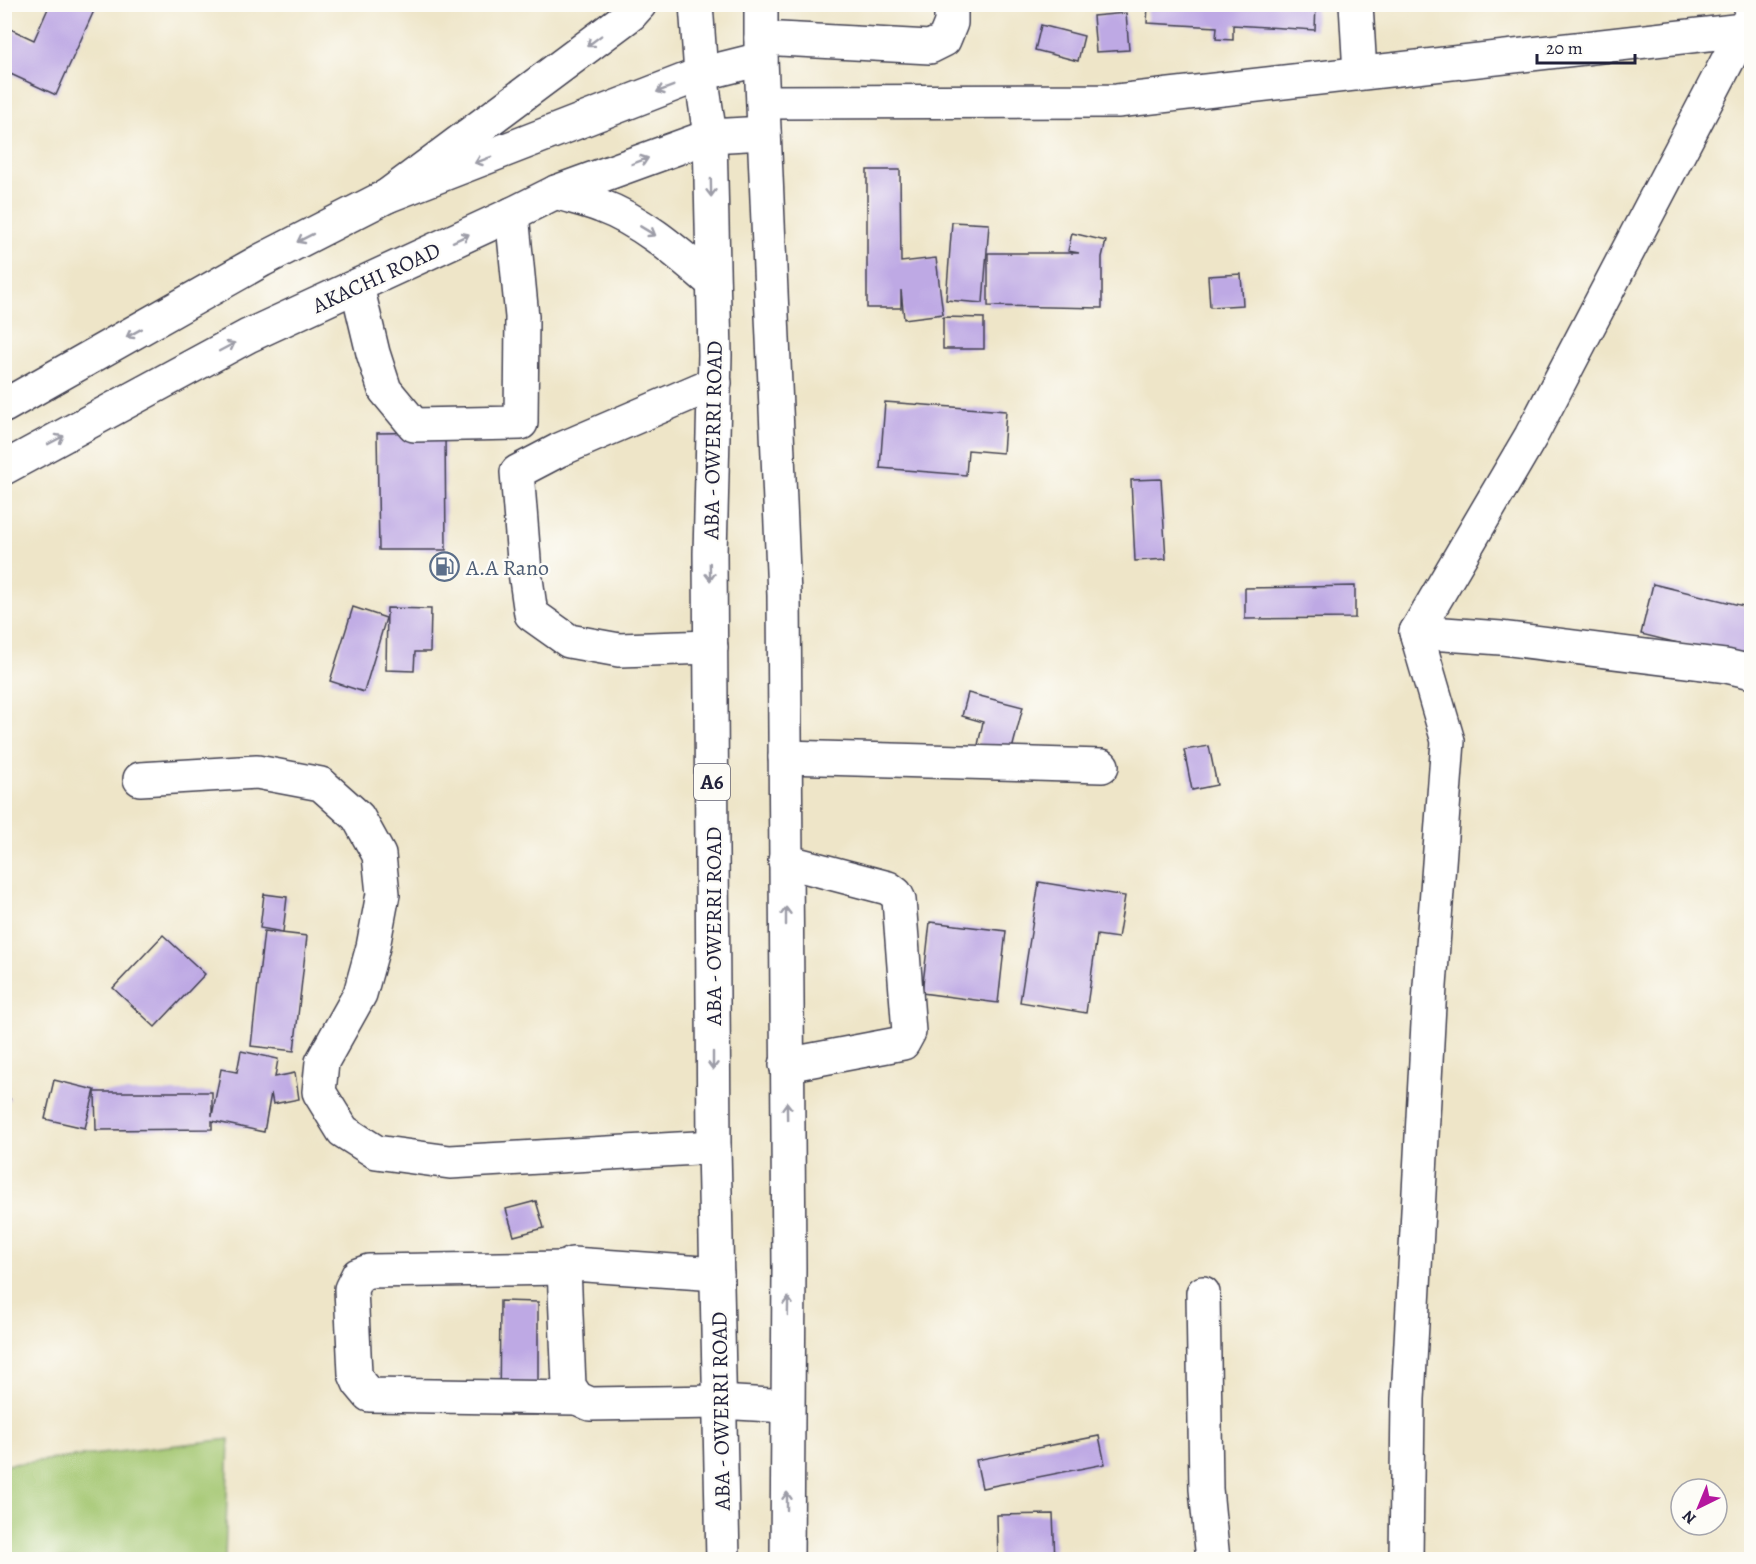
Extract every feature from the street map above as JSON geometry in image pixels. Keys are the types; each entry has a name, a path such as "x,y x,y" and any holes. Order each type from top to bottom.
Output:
{"main road":[{"path":"387,196 631,14 640,4"},
{"name":"ABA - OWERRI ROAD","path":"696,4 701,74 710,136 716,355 710,554 714,1147 723,1560"},
{"path":"761,4 784,595 789,1268 787,1560"},
{"path":"4,406 262,261 387,196 761,49 930,47 944,40 951,23 951,4"},
{"path":"1356,4 1360,73"},
{"path":"1406,1560 1408,1399 1430,986 1448,741 1416,632 1531,436 1747,22"},
{"name":"AKACHI ROAD","path":"4,468 248,336 556,192 764,117 1117,100 1360,73 1747,22"},
{"path":"556,192 601,206 631,221 662,240 713,283"},
{"path":"512,214 522,317 517,472 525,572 531,614 569,641 619,650 711,647"},
{"path":"357,286 373,353 385,390 414,425 520,423"},
{"path":"517,472 559,450 715,383"},
{"path":"1416,632 1501,638 1714,665 1752,672"},
{"path":"784,757 1102,766"},
{"path":"140,779 257,772 321,784 358,817 379,855 382,894 373,947 360,994 322,1062 320,1092 343,1131 376,1152 450,1162 714,1147"},
{"path":"785,861 888,888 896,894 899,900 909,1032 903,1043 786,1065"},
{"path":"717,1274 572,1264 564,1268 369,1271 358,1275 351,1289 355,1374 369,1395 577,1398 590,1404 719,1402 787,1406"},
{"path":"564,1268 569,1386 577,1398"},
{"path":"1203,1293 1206,1490 1213,1560"}],"green space":[{"path":"229,1439 225,1559 5,1559 5,1465"}],"building":[{"path":"50,4 97,4 56,95 4,71 4,26 34,40"},
{"path":"1148,4 1316,4 1315,30 1233,25 1233,40 1216,39 1217,27 1147,23"},
{"path":"1126,13 1129,50 1096,52 1093,16"},
{"path":"1041,25 1084,36 1078,61 1035,50"},
{"path":"867,170 900,170 901,262 936,258 943,314 904,319 901,290 901,308 867,308"},
{"path":"952,222 989,224 983,303 946,300"},
{"path":"1072,233 1106,241 1102,257 1102,308 988,306 988,253 1079,253 1068,251"},
{"path":"1241,274 1243,305 1210,307 1208,276"},
{"path":"943,317 984,318 984,349 943,349"},
{"path":"885,402 1006,411 1003,453 968,450 966,475 880,468"},
{"path":"445,432 446,550 379,550 377,433"},
{"path":"1161,479 1166,559 1135,561 1131,480"},
{"path":"1653,584 1752,608 1752,661 1641,634"},
{"path":"1355,586 1355,618 1245,619 1245,588"},
{"path":"353,607 386,618 364,692 330,681"},
{"path":"387,608 431,609 430,652 415,652 414,671 386,670"},
{"path":"968,693 1023,707 1011,753 978,745 983,722 962,716"},
{"path":"1209,746 1217,785 1192,790 1184,750"},
{"path":"1039,882 1125,896 1118,938 1097,935 1086,1013 1020,1002"},
{"path":"264,894 287,897 283,932 260,928"},
{"path":"930,922 1006,931 998,1003 922,993"},
{"path":"264,931 307,936 294,1051 251,1046"},
{"path":"163,935 205,974 155,1027 113,988"},
{"path":"241,1051 278,1059 275,1077 295,1073 299,1099 273,1104 271,1093 264,1132 212,1121 212,1129 96,1130 95,1092 212,1092 212,1116 221,1069 237,1072"},
{"path":"54,1080 95,1090 85,1128 45,1119"},
{"path":"4,1093 10,1099 4,1105"},
{"path":"536,1201 544,1228 514,1236 506,1209"},
{"path":"500,1301 538,1302 538,1415 499,1415"},
{"path":"1099,1436 1105,1464 982,1488 976,1460"},
{"path":"1053,1514 1055,1560 998,1560 997,1515"},
{"path":"921,1557 969,1557 969,1560 921,1560"}],"place":[{"name":"A.A Rano","path":"445,567"}]}
